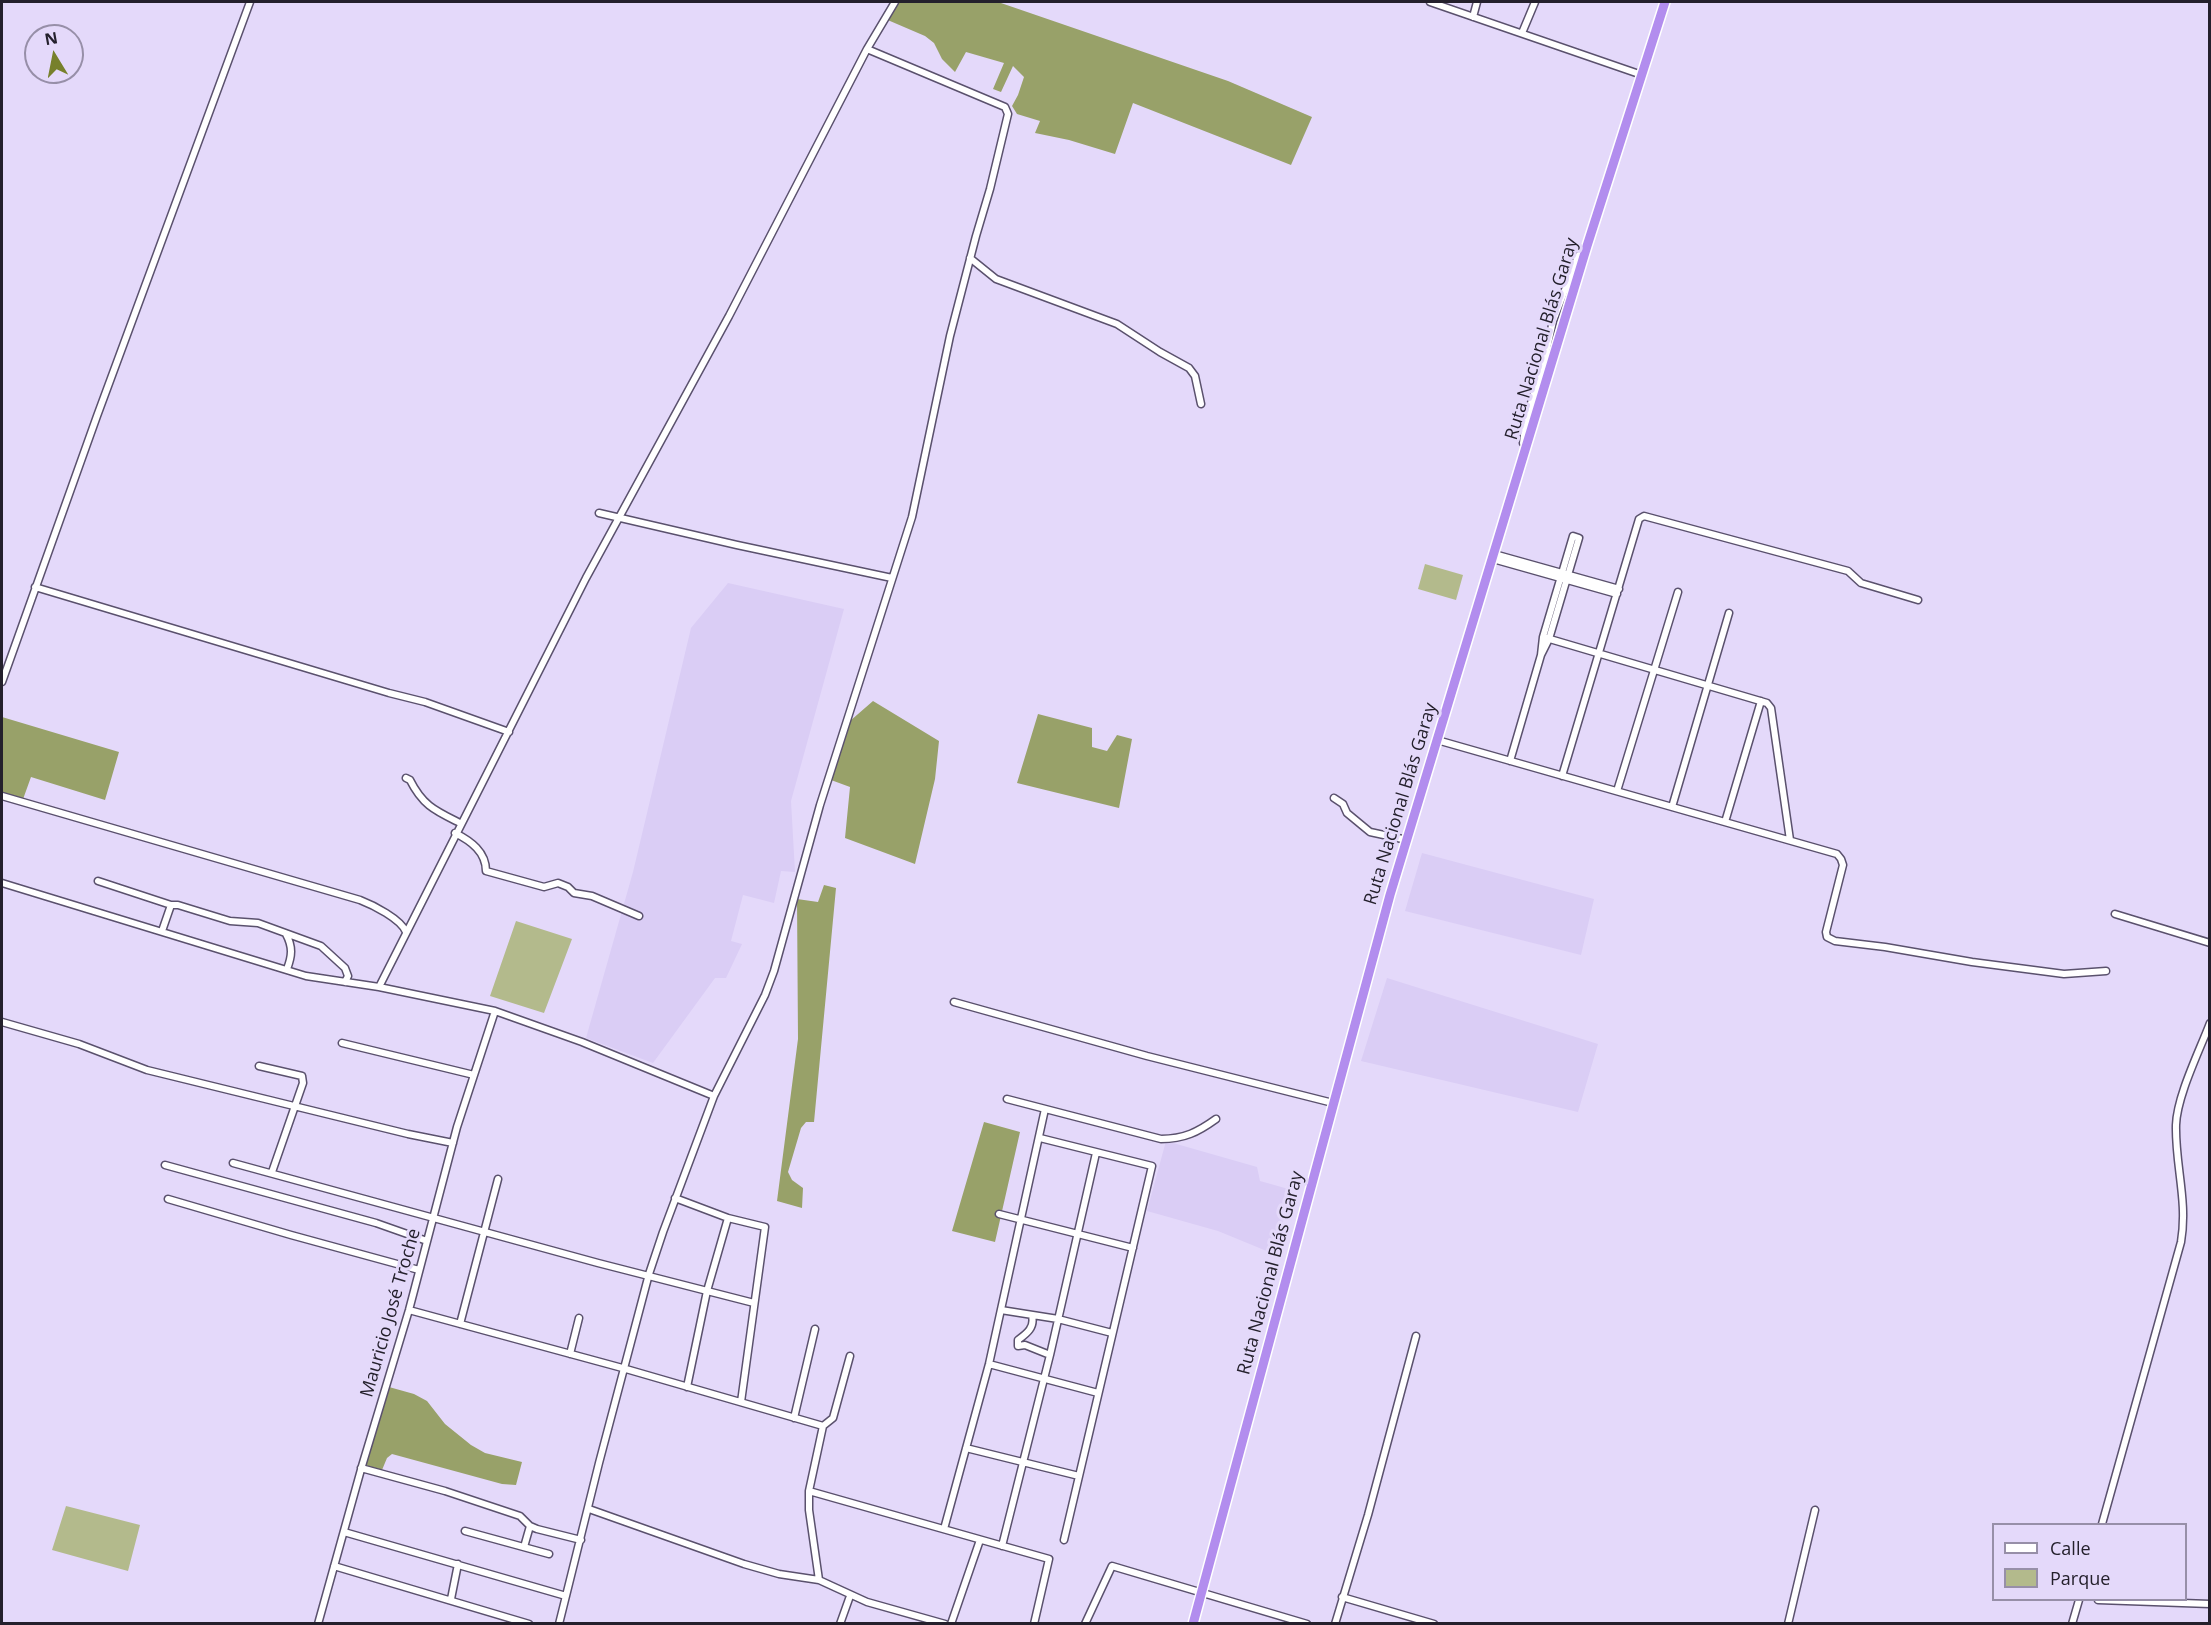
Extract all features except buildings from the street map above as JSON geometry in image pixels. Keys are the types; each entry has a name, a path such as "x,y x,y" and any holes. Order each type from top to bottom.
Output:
{"highway":[{"name":"Ruta Nacional Blás Garay","path":"1193,1623 1333,1103 1407,840 1587,246 1665,2"}],"street":[{"path":"2,682 250,2"},
{"path":"379,987 586,578 729,316 867,49 895,2"},
{"path":"1430,2 1642,75"},
{"path":"1473,17 1477,2"},
{"path":"1522,33 1535,2"},
{"path":"559,1623 649,1276 675,1198 714,1096 765,995 774,971 820,805 912,517 950,336 1008,114 1005,107 867,49"},
{"path":"970,258 996,279 1117,324 1189,368 1195,376 1201,404"},
{"path":"598,513 892,578"},
{"path":"1562,776 1639,519 1644,516 1848,571 1861,583 1918,600"},
{"path":"1510,761 1565,576 1579,538 1573,536 1565,576"},
{"path":"1494,556 1618,591"},
{"path":"35,587 425,702 509,732"},
{"path":"1617,791 1678,592"},
{"path":"1672,807 1729,613"},
{"path":"1546,638 1767,703 1771,708 1790,840"},
{"path":"1725,822 1761,700"},
{"path":"1437,740 1837,854 1843,865 1826,932 1827,937 1835,941 2064,974 2106,971"},
{"path":"406,778 410,780 417,794 433,809 460,823"},
{"path":"2,796 360,900 371,904 398,921 406,932"},
{"path":"1334,798 1343,804 1347,813 1370,832 1407,840"},
{"path":"455,833 465,838 482,854 486,861 486,871 544,887 558,883 568,887 574,893 592,896 639,916"},
{"path":"98,881 230,921 258,923 321,946 345,968 348,976 345,982"},
{"path":"2,884 306,976 379,987 495,1011 582,1042 714,1096"},
{"path":"162,931 171,905"},
{"path":"2115,914 2210,943"},
{"path":"286,934 291,944 292,954 287,969"},
{"path":"954,1002 1147,1056 1333,1103"},
{"name":"Mauricio José Troche","path":"318,1623 361,1468 409,1310 453,1143 495,1011"},
{"path":"2,1022 79,1044 147,1070 453,1143"},
{"path":"2102,1523 2181,1242 2184,1204 2177,1120 2182,1097 2210,1023"},
{"path":"342,1043 474,1075"},
{"path":"259,1066 302,1076 303,1083 272,1172"},
{"path":"1007,1099 1161,1139 1177,1139 1195,1133 1216,1119"},
{"path":"945,1528 989,1364 1045,1109"},
{"path":"1040,1138 1152,1166 1064,1540"},
{"path":"1002,1546 1050,1355 1096,1153"},
{"path":"233,1163 754,1303"},
{"path":"165,1165 376,1223 427,1241"},
{"path":"460,1324 498,1179"},
{"path":"675,1198 728,1218 765,1227 741,1402"},
{"path":"168,1199 420,1270"},
{"path":"999,1214 1133,1248"},
{"path":"687,1387 707,1291 728,1218"},
{"path":"409,1310 823,1426"},
{"path":"1000,1310 1058,1319 1112,1333"},
{"path":"1032,1316 1034,1320 1029,1332 1018,1340 1018,1346 1025,1345 1050,1355"},
{"path":"570,1354 579,1318"},
{"path":"794,1418 815,1329"},
{"path":"1335,1623 1368,1515 1416,1335"},
{"path":"819,1580 809,1510 809,1491 823,1426 833,1418 850,1356"},
{"path":"989,1364 1098,1393"},
{"path":"966,1448 1079,1476"},
{"path":"361,1468 445,1491 520,1516 530,1527 581,1540"},
{"path":"809,1491 1049,1559 1034,1623"},
{"path":"589,1509 744,1564 780,1574 819,1580 849,1596 891,1610 945,1623"},
{"path":"1788,1623 1815,1510"},
{"path":"524,1547 530,1527"},
{"path":"465,1531 549,1554"},
{"path":"344,1532 566,1596"},
{"path":"951,1623 980,1540"},
{"path":"451,1599 458,1564"},
{"path":"334,1566 530,1623"},
{"path":"1085,1623 1112,1566 1307,1623"},
{"path":"840,1623 849,1596"},
{"path":"1342,1597 1434,1623"},
{"path":"2072,1623 2078,1601"},
{"path":"2143,1601 2210,1604"}],"shaded area":[{"path":"728,583 844,609 791,801 795,872 781,871 774,903 743,895 731,941 742,944 726,978 715,978 653,1063 586,1038 633,872 691,628"},
{"path":"1422,853 1594,899 1581,955 1405,911"},
{"path":"1387,978 1598,1044 1578,1112 1361,1061"},
{"path":"1166,1141 1257,1167 1260,1181 1292,1190 1274,1254 1218,1231 1147,1211"}],"green space":[{"path":"892,2 998,2 1228,81 1312,117 1291,165 1133,103 1115,154 1069,140 1035,133 1040,121 1017,114 1012,106 1024,77 1013,66 1001,92 993,89 1004,63 966,52 955,72 942,59 934,43 925,36 883,18"},
{"path":"1425,564 1463,575 1456,600 1418,589"},
{"path":"873,701 939,741 935,779 915,864 845,838 850,787 831,780 850,721"},
{"path":"1038,714 1092,728 1092,747 1107,751 1117,735 1132,739 1119,808 1017,783"},
{"path":"2,717 119,752 105,800 31,777 22,802 2,797"},
{"path":"824,885 836,888 814,1122 806,1122 801,1128 788,1172 792,1180 803,1188 802,1208 777,1201 798,1039 797,899 818,902"},
{"path":"516,921 572,939 544,1013 490,996"},
{"path":"984,1122 1020,1132 995,1242 952,1231"},
{"path":"389,1387 414,1394 427,1401 445,1424 485,1453 522,1462 516,1485 502,1484 392,1454 387,1458 382,1470 365,1465"},
{"path":"66,1506 140,1525 128,1571 52,1550"}]}
